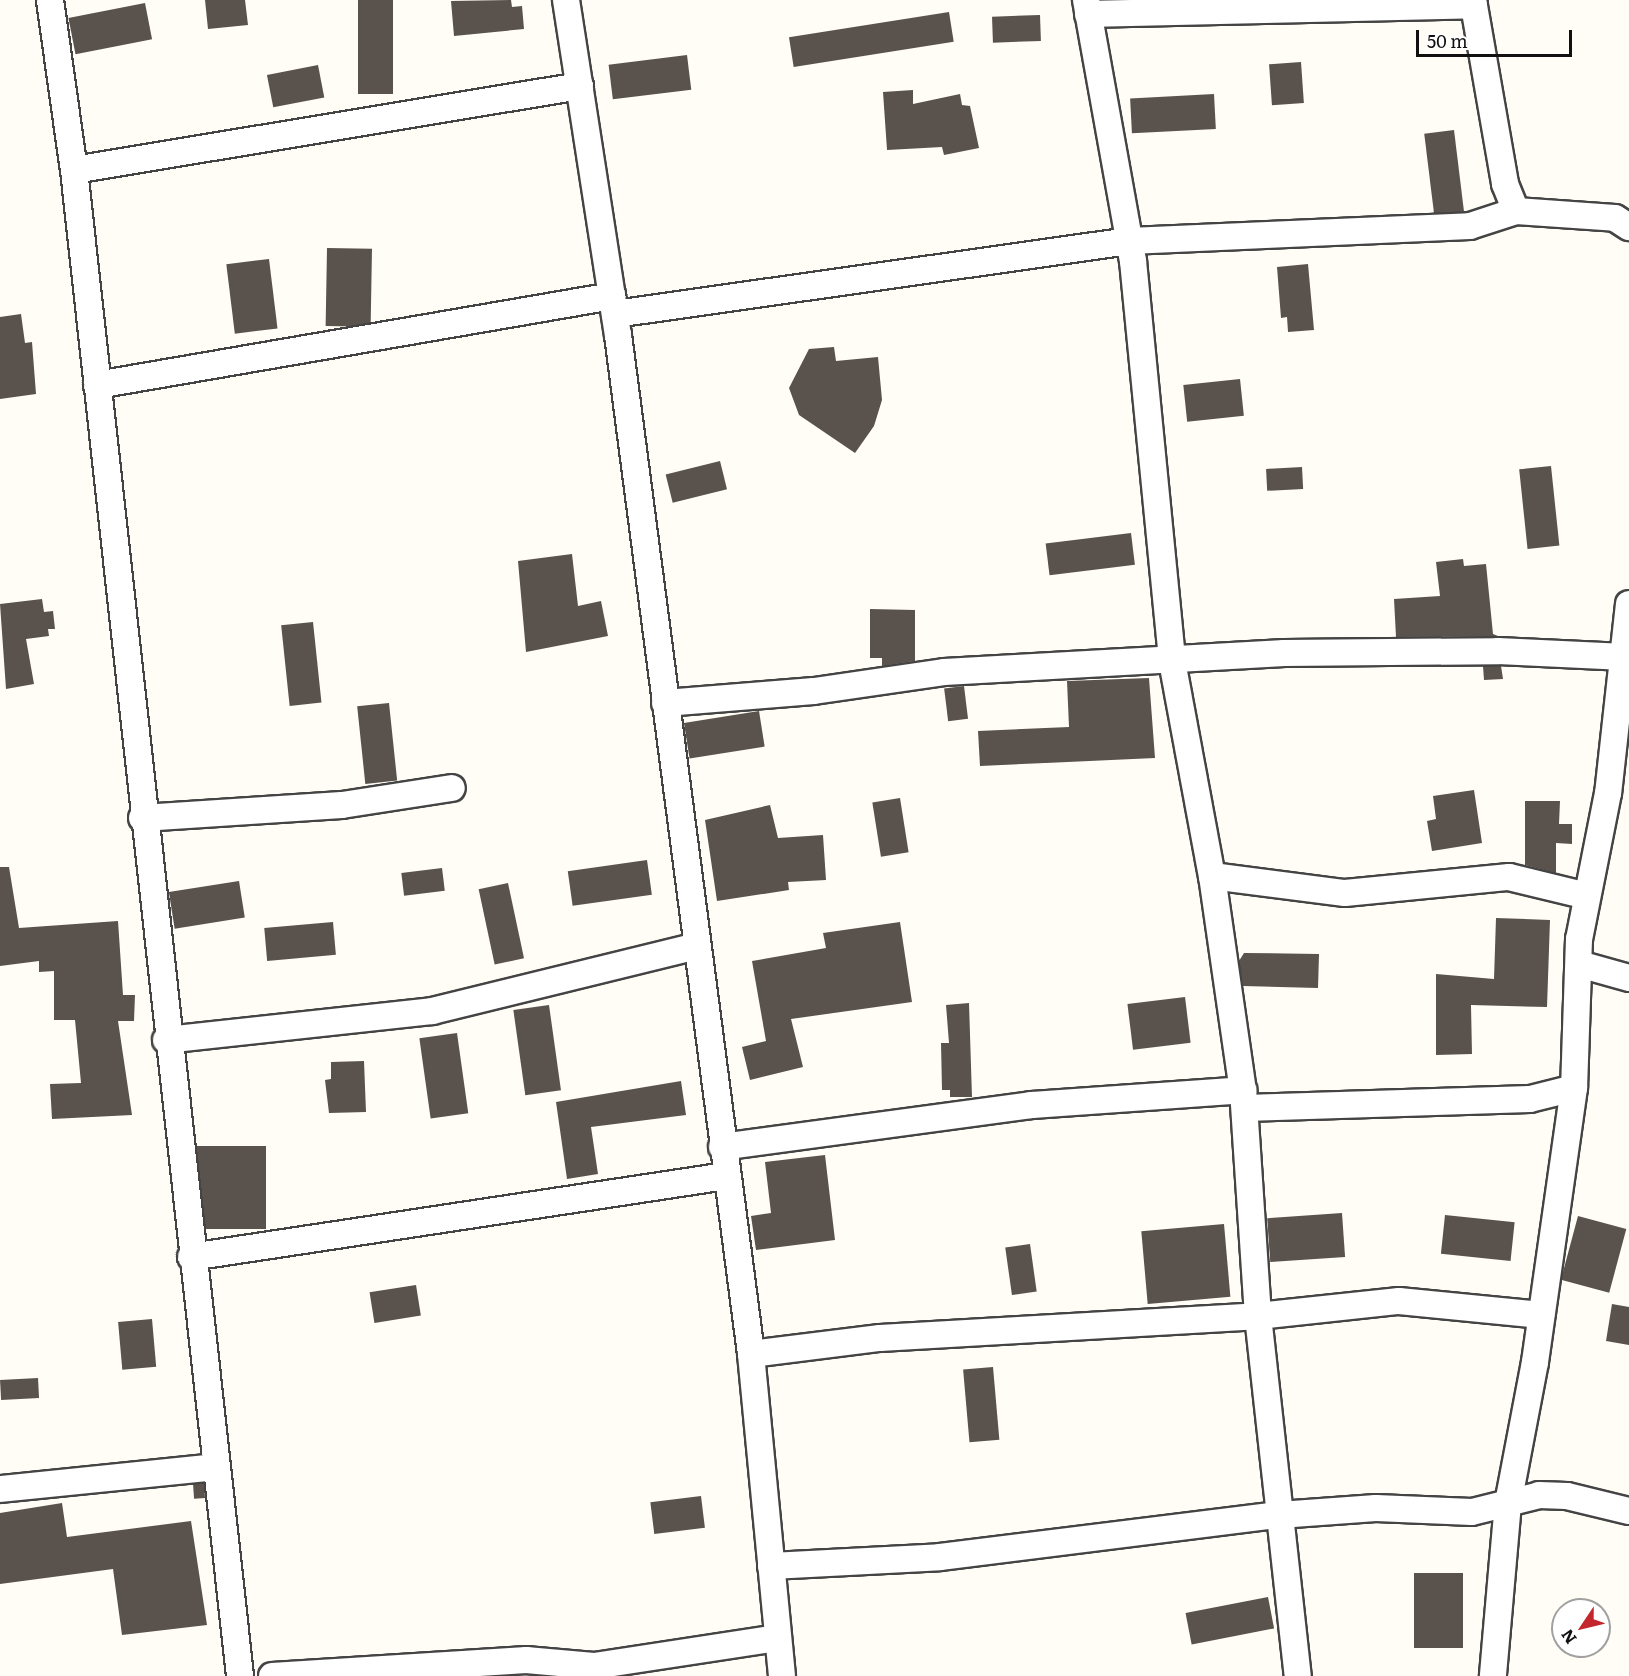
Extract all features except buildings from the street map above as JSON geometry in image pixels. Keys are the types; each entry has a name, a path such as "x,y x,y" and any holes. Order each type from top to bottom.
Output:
{"street":[{"path":"50,0 74,171 166,1040 240,1676"},
{"path":"566,0 613,305 751,1354 782,1676"},
{"path":"1298,1676 1258,1316 1244,1099 1212,876 1172,661 1129,242 1087,7 1474,2 1505,184 1516,212"},
{"path":"74,171 579,86"},
{"path":"97,385 613,305 1129,242 1470,226 1516,212 1615,218 1629,227"},
{"path":"1493,1676 1508,1503 1541,1315 1574,1088 1579,964 1587,896 1625,657 1629,604"},
{"path":"665,703 944,672 1284,653 1474,651 1625,657"},
{"path":"142,818 342,806 452,788"},
{"path":"1212,876 1345,893 1509,877 1587,896"},
{"path":"166,1040 432,1011 696,946"},
{"path":"1579,964 1629,978"},
{"path":"722,1147 1031,1105 1244,1099 1530,1099 1574,1088"},
{"path":"191,1257 726,1176"},
{"path":"751,1354 880,1338 1258,1316 1399,1301 1541,1315"},
{"path":"0,1488 216,1467"},
{"path":"771,1566 940,1557 1279,1515 1376,1508 1472,1512 1508,1503 1558,1496 1629,1511"},
{"path":"272,1676 526,1660 594,1666 778,1638"}]}
